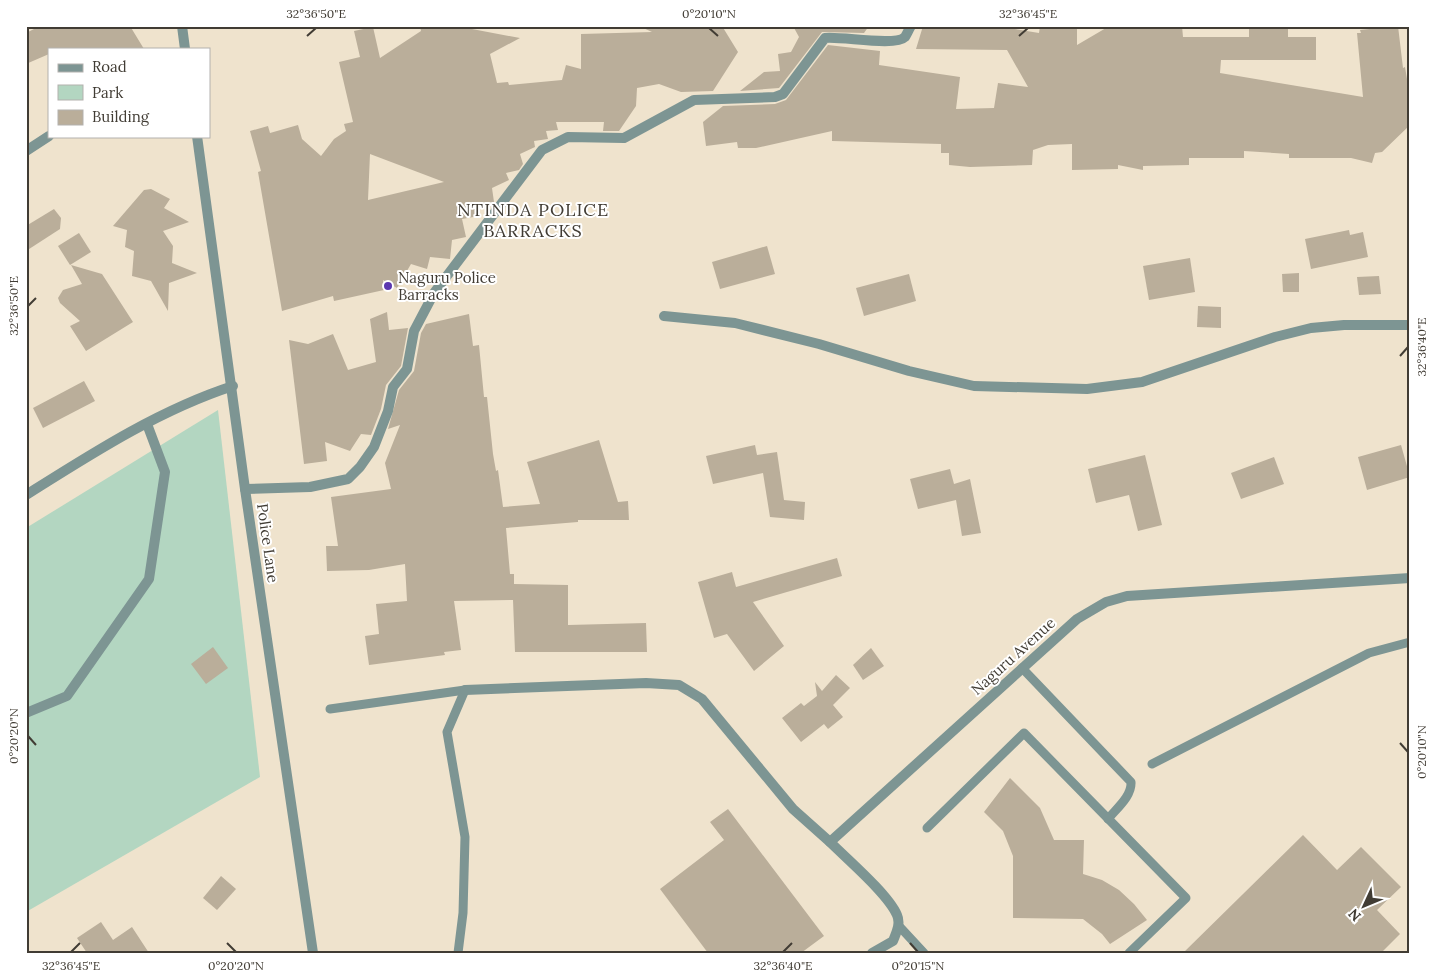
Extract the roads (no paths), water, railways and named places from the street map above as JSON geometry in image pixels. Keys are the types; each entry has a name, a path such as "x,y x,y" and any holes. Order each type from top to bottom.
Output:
{"street":[{"path":"182,26 185,48"},
{"path":"245,489 310,487 348,479 360,467 374,447 388,411 393,387 407,369 414,331 434,293 542,150 568,137 624,138 694,100 775,97 788,89 810,55 825,38 839,36 895,42 904,38 911,26"},
{"path":"26,152 48,137"},
{"name":"Police Lane","path":"197,138 233,386 245,489 314,953"},
{"path":"664,316 735,323 820,344 909,371 974,386 1087,389 1142,382 1276,337 1311,328 1344,325 1410,325"},
{"path":"26,495 147,424 209,394 233,386"},
{"path":"26,713 67,696 149,579 165,472 147,424"},
{"name":"Naguru Avenue","path":"830,842 1076,619 1106,602 1127,596 1410,578"},
{"path":"465,690 646,683 679,685 702,699 793,808 880,891 897,915 899,926 893,941 872,953"}],"lane":[{"path":"1152,764 1369,653 1410,642"},
{"path":"1022,668 1132,782 1132,788 1127,797 1108,819"},
{"path":"330,708 465,690 448,732 465,837 463,913 458,953"},
{"path":"927,828 1024,732 1186,898 1130,953"},
{"path":"899,926 924,953"}],"place":[{"name":"Naguru Police Barracks","path":"388,286"}],"district":[{"name":"NTINDA POLICE BARRACKS","path":"533,219"}]}
